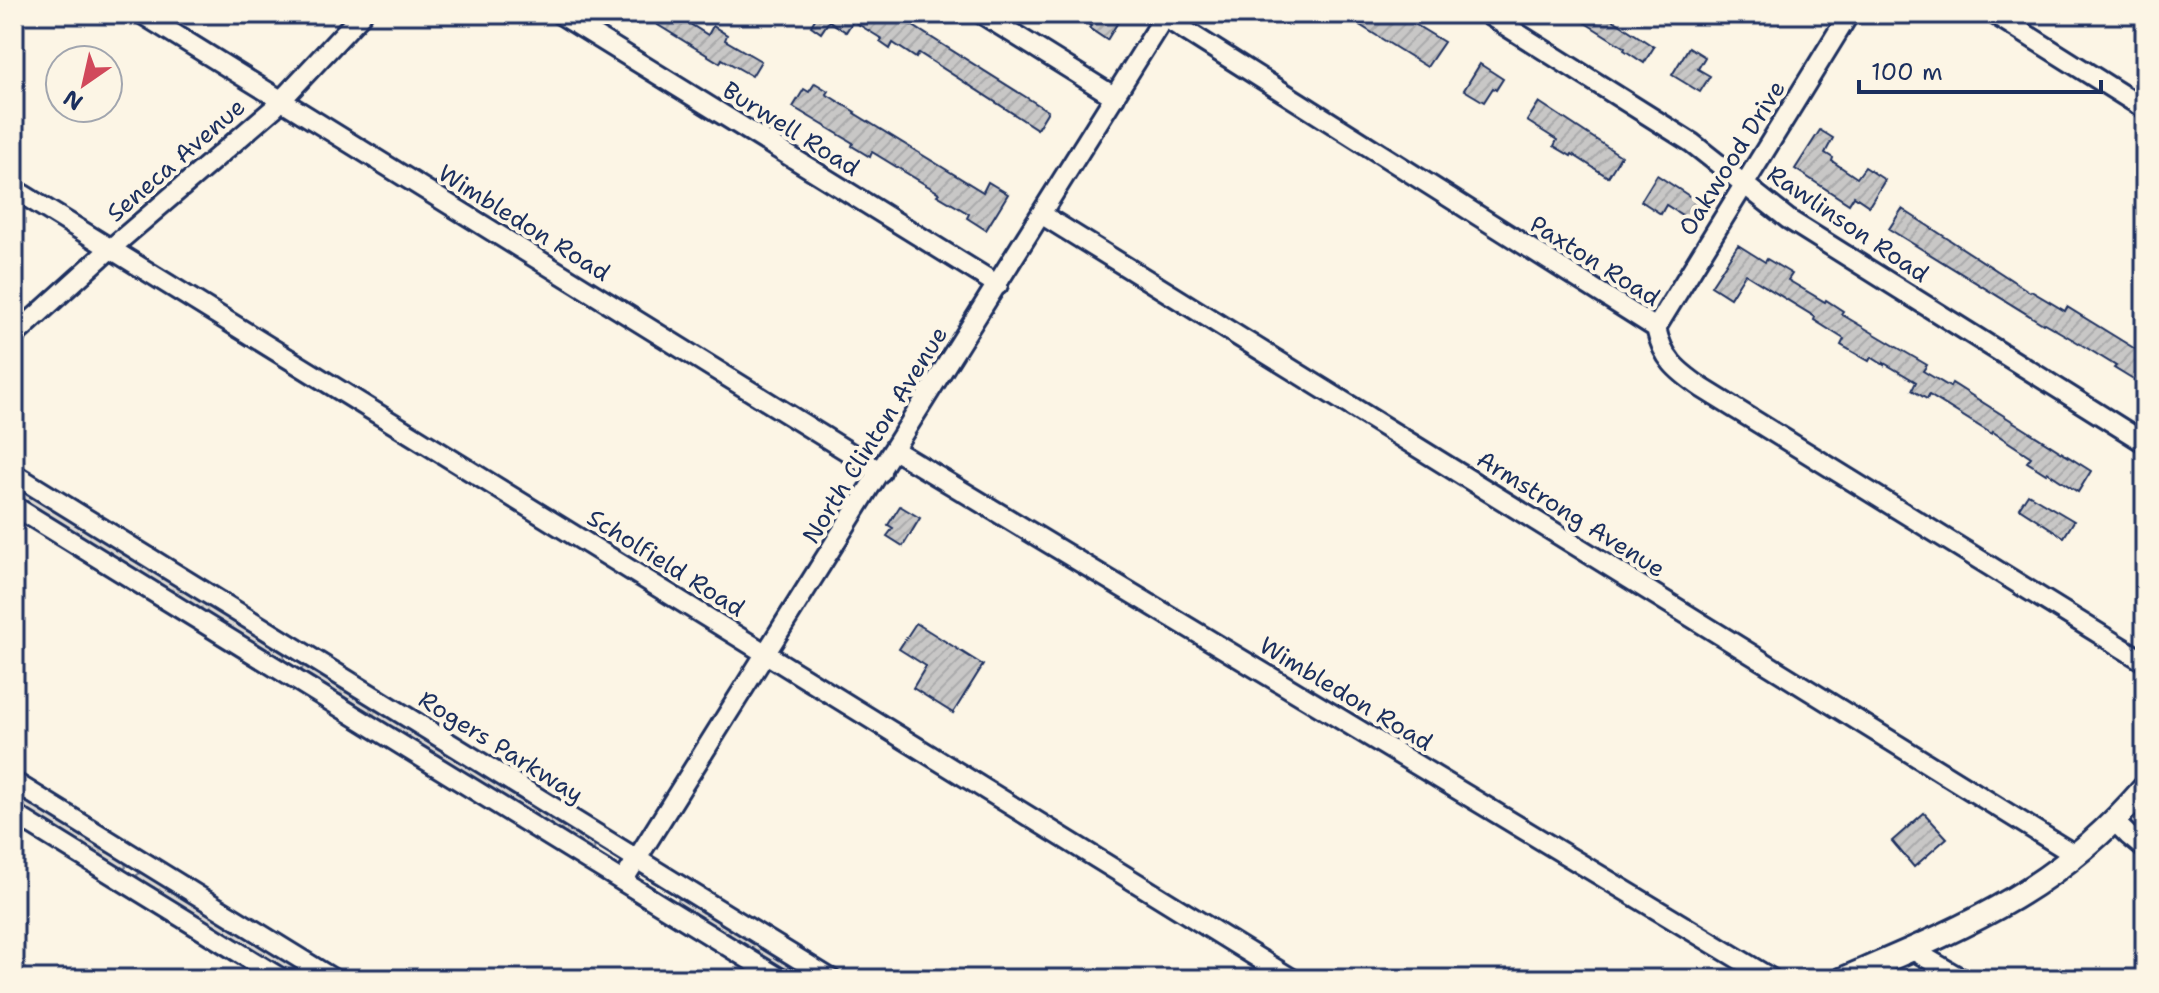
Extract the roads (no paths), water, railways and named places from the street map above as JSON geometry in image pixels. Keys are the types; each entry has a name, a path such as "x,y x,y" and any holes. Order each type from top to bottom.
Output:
{"main road":[{"path":"1843,979 1957,929 2047,877 2075,855 2145,787"}],"street":[{"name":"Wimbledon Road","path":"142,14 881,472"},
{"name":"Seneca Avenue","path":"14,336 281,101 362,14"},
{"name":"Burwell Road","path":"560,14 998,285"},
{"path":"982,14 1115,97"},
{"name":"Rawlinson Road","path":"1487,14 1692,143 1788,219 2145,443"},
{"name":"Oakwood Drive","path":"1656,328 1849,14"},
{"path":"1994,14 2145,109"},
{"name":"North Clinton Avenue","path":"623,881 1165,16"},
{"name":"Paxton Road","path":"1165,16 1656,328 1665,356 1686,377 2145,662"},
{"name":"Scholfield Road","path":"14,189 1292,979"},
{"name":"Armstrong Avenue","path":"1041,214 2075,855"},
{"name":"Wimbledon Road","path":"894,450 1772,979"},
{"name":"Rogers Parkway","path":"14,474 831,979"},
{"name":"Rogers Parkway","path":"14,506 781,979"},
{"path":"286,674 300,651"},
{"path":"14,782 333,979"},
{"path":"14,814 282,979"},
{"path":"2113,820 2145,849"},
{"path":"124,882 138,858"},
{"path":"664,907 678,884"},
{"path":"1911,949 1962,979"}]}
